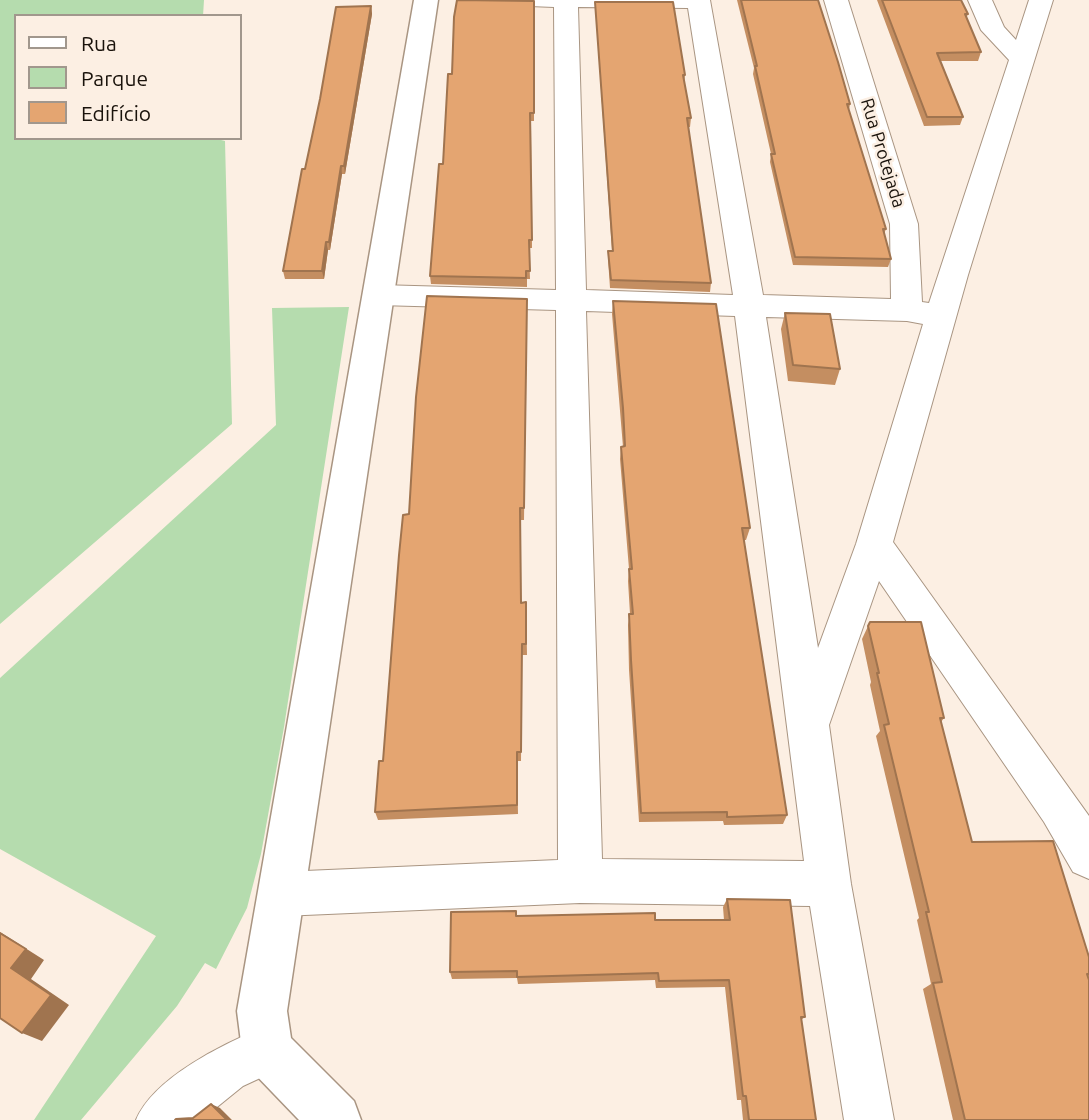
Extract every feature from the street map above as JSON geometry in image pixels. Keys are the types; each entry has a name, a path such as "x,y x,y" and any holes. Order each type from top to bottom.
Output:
{"street":[{"path":"335,1120 267,1050 262,1011 426,0"},
{"path":"513,0 698,1 750,306 829,884 869,1120"},
{"path":"566,0 580,881"},
{"name":"Rua Protejada","path":"836,0 904,224 907,310"},
{"path":"980,0 993,30 1021,58"},
{"path":"809,725 874,544 941,316 1041,0"},
{"path":"379,295 907,310 941,316"},
{"path":"874,544 1059,807 1089,857"},
{"path":"282,894 580,881 829,884"},
{"path":"161,1120 226,1069 267,1050"}],"green space":[{"path":"0,0 204,0 203,14 14,14 14,140 225,141 232,424 0,624"},
{"path":"349,307 284,727 261,854 247,908 216,969 205,963 177,1006 81,1120 34,1120 156,936 0,849 0,678 276,425 272,308"}],"building":[{"path":"457,0 534,1 534,113 530,113 532,240 529,240 530,271 526,271 526,278 430,276 439,164 443,164 448,74 452,74"},
{"path":"741,0 818,0 886,229 883,229 891,259 795,257 771,154 775,154"},
{"path":"882,0 961,0 981,52 937,53 963,117 927,117"},
{"path":"595,2 673,2 691,118 687,118 711,283 611,280 608,251 613,251"},
{"path":"371,6 344,166 341,166 322,271 283,271 302,169 305,169 320,99 336,7"},
{"path":"427,296 527,299 524,508 520,508 521,603 526,602 526,644 522,644 521,752 517,752 517,805 375,812 379,761 383,761 403,515 409,514 416,397"},
{"path":"613,301 716,304 750,528 742,528 787,815 727,817 727,812 641,813 629,614 633,614 629,569 632,569 621,447 625,446 623,408"},
{"path":"785,313 830,314 840,369 793,365"},
{"path":"870,622 921,622 944,718 940,718 972,842 1053,841 1089,957 1089,1120 965,1120 933,983 942,982 926,912 929,912 884,725 889,724 868,626"},
{"path":"727,899 790,900 805,1017 801,1017 816,1120 749,1120 746,1096 743,1096 729,980 659,981 658,973 517,977 517,971 450,972 451,912 516,911 516,916 655,913 655,920 730,920"},
{"path":"0,933 26,949 11,968 51,995 22,1033 0,1018"},
{"path":"211,1104 227,1120 175,1120 193,1118"}]}
